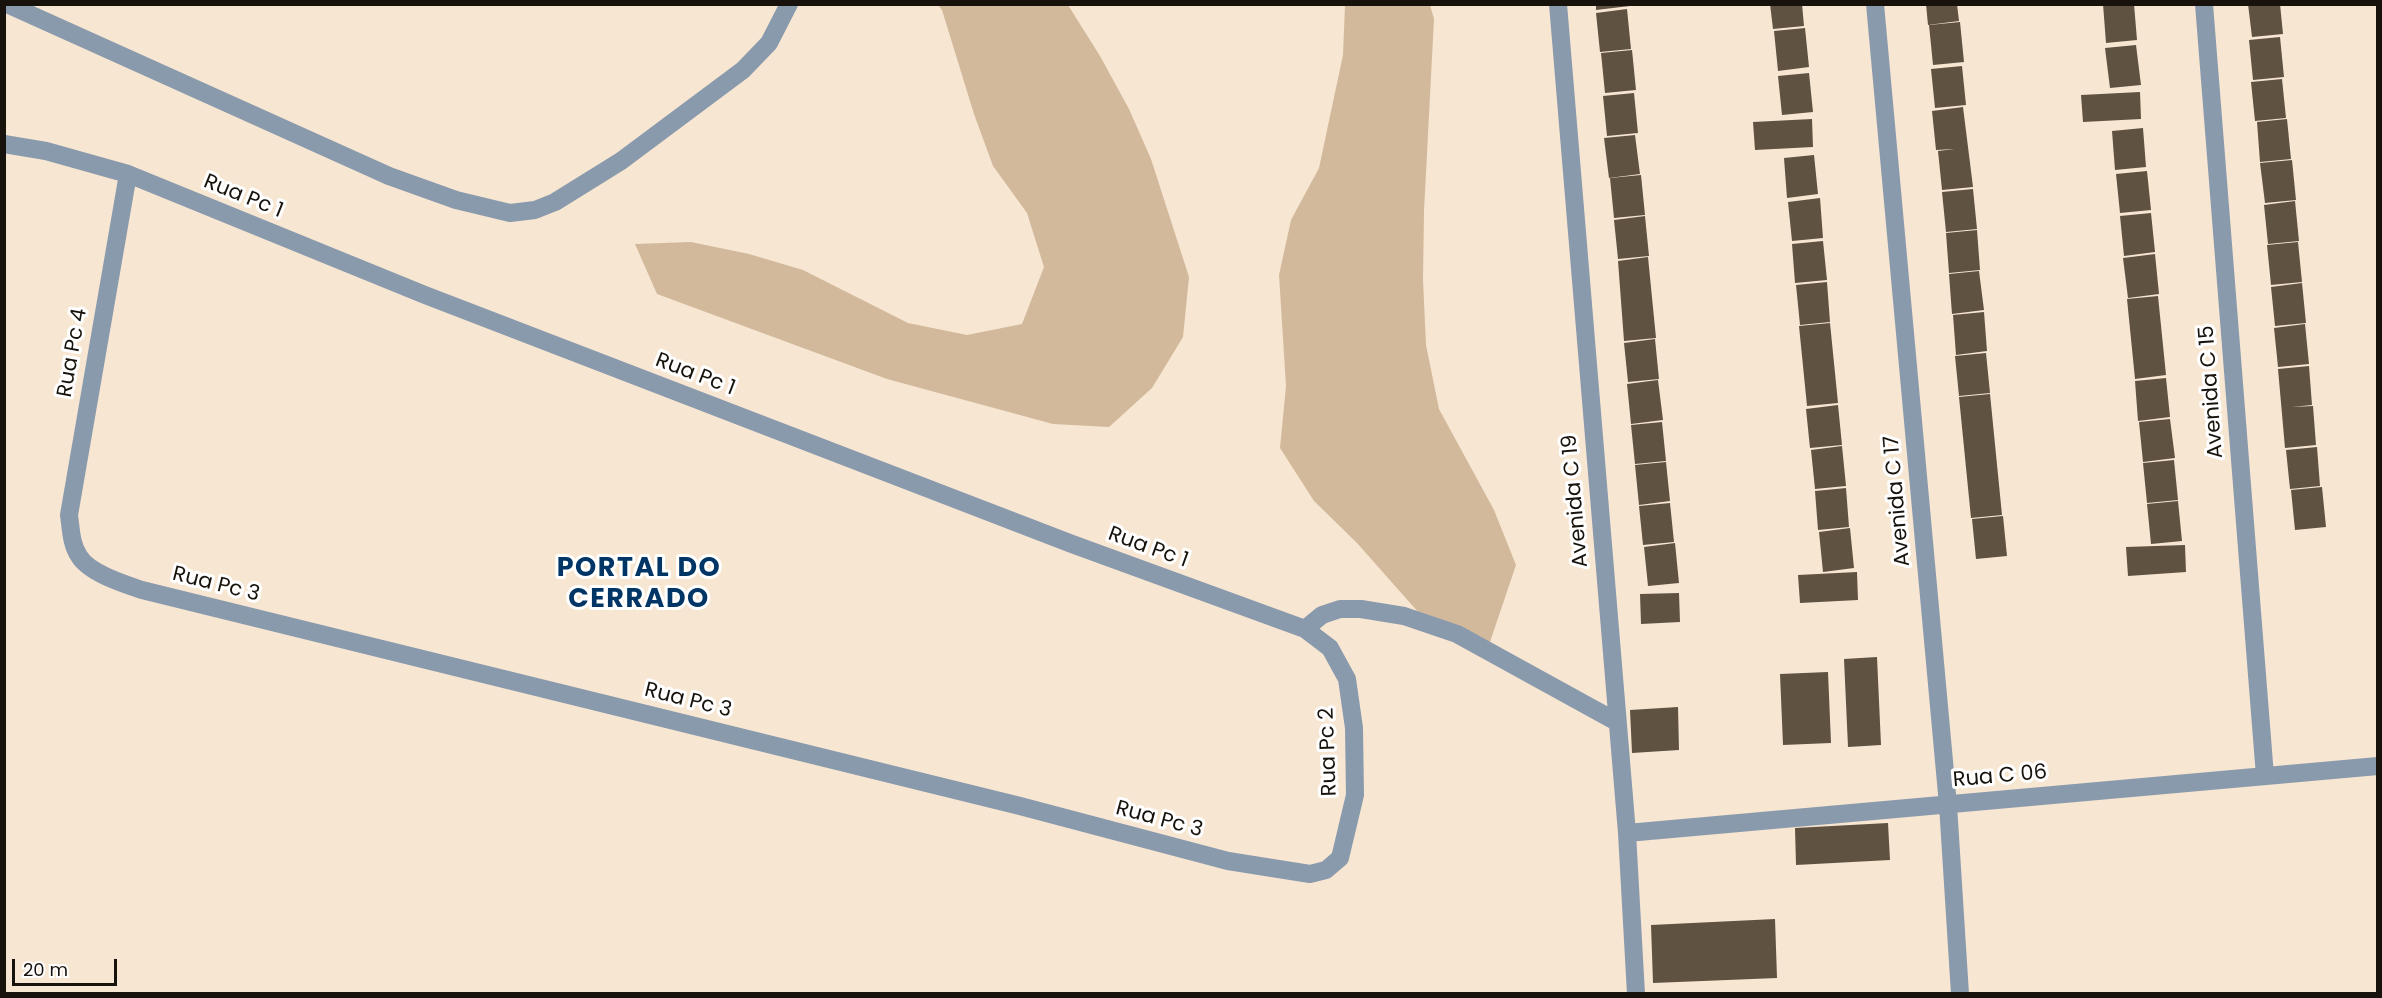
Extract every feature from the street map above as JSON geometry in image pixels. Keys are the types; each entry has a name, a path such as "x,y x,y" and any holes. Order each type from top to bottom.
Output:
{"street":[{"path":"7,4 388,176 456,200 510,213 535,210 555,202 621,161 743,70 769,43 789,4"},
{"name":"Avenida C 19","path":"1558,4 1627,833 1636,993"},
{"name":"Avenida C 17","path":"1875,4 1948,805 1960,993"},
{"name":"Avenida C 15","path":"2204,4 2265,776"},
{"name":"Rua Pc 1","path":"4,144 46,151 128,174 436,300 1072,544 1305,629 1330,648 1347,679"},
{"name":"Rua Pc 4","path":"72,540 69,515 71,495 128,174"},
{"name":"Rua Pc 3","path":"72,540 80,558 96,570 119,582 142,590 1020,806 1228,861 1310,874"},
{"path":"1305,629 1322,615 1340,609 1361,609 1404,616 1457,634 1617,722"},
{"name":"Rua Pc 2","path":"1310,874 1326,870 1340,858 1355,795 1354,728 1347,679"},
{"name":"Rua C 06","path":"1627,833 2378,766"}],"shaded area":[{"path":"938,5 1068,5 1129,109 1151,159 1189,277 1183,337 1152,388 1109,427 1053,424 887,379 657,294 635,244 691,242 749,254 803,270 908,323 967,335 1022,324 1044,267 1027,213 993,166 974,114 942,10"},
{"path":"1345,5 1430,5 1434,19 1424,211 1423,280 1426,345 1439,409 1494,510 1516,565 1490,642 1434,630 1357,543 1314,501 1280,448 1286,386 1279,275 1291,220 1319,168 1343,55"}],"building":[{"path":"1596,4 1630,4 1630,6 1596,10"},
{"path":"1770,4 1802,4 1804,26 1773,29"},
{"path":"1926,4 1957,4 1959,21 1928,25"},
{"path":"2103,4 2134,4 2137,40 2106,43"},
{"path":"2248,4 2280,4 2283,34 2252,37"},
{"path":"1627,9 1631,49 1600,52 1596,13"},
{"path":"1960,22 1964,62 1933,65 1929,25"},
{"path":"1805,28 1809,67 1778,71 1774,31"},
{"path":"2280,37 2284,77 2253,80 2249,40"},
{"path":"2136,45 2141,85 2110,88 2105,48"},
{"path":"1632,50 1636,90 1605,93 1601,53"},
{"path":"1962,66 1966,105 1935,108 1931,69"},
{"path":"1809,73 1813,112 1782,115 1778,76"},
{"path":"2282,79 2286,118 2255,121 2251,82"},
{"path":"2140,92 2141,119 2083,122 2081,95"},
{"path":"1634,93 1638,133 1607,136 1603,96"},
{"path":"1963,107 1973,187 1942,190 1938,151 1954,149 1936,150 1932,111"},
{"path":"1812,119 1813,147 1755,150 1753,122"},
{"path":"2287,119 2291,159 2260,162 2257,122"},
{"path":"2143,128 2146,167 2115,170 2112,131"},
{"path":"1635,135 1640,174 1609,178 1604,138"},
{"path":"1814,155 1818,194 1787,198 1784,158"},
{"path":"2292,160 2296,200 2265,203 2260,163"},
{"path":"2147,171 2151,210 2120,213 2116,174"},
{"path":"1641,175 1645,215 1614,218 1610,178"},
{"path":"1973,189 1977,229 1946,232 1942,192"},
{"path":"1820,198 1823,238 1792,241 1788,202"},
{"path":"2295,201 2299,241 2268,244 2264,205"},
{"path":"2151,213 2155,252 2124,256 2120,216"},
{"path":"1645,216 1649,256 1618,259 1614,220"},
{"path":"1977,230 1980,270 1949,273 1946,233"},
{"path":"1823,241 1827,280 1795,283 1792,244"},
{"path":"2298,242 2302,282 2271,285 2267,245"},
{"path":"2155,254 2159,294 2128,298 2123,258"},
{"path":"1648,257 1656,338 1624,341 1618,261"},
{"path":"1979,271 1984,310 1952,314 1949,274"},
{"path":"1827,282 1830,322 1800,325 1796,285"},
{"path":"2302,283 2306,323 2275,326 2271,287"},
{"path":"2158,296 2166,375 2135,379 2127,299"},
{"path":"1984,312 1987,351 1956,355 1953,315"},
{"path":"1830,323 1838,403 1807,406 1799,326"},
{"path":"2305,324 2309,364 2278,367 2274,328"},
{"path":"1655,339 1659,379 1628,382 1624,343"},
{"path":"1986,353 1990,393 1959,396 1955,356"},
{"path":"2309,366 2312,405 2291,407 2313,406 2316,445 2285,448 2278,369"},
{"path":"2166,378 2170,417 2138,421 2135,381"},
{"path":"1658,380 1663,420 1631,424 1627,384"},
{"path":"1990,394 2002,515 1971,518 1959,397"},
{"path":"1838,405 1842,445 1810,448 1806,409"},
{"path":"2170,419 2175,458 2143,462 2139,422"},
{"path":"1662,422 1666,461 1635,464 1631,425"},
{"path":"1842,446 1846,486 1815,489 1811,450"},
{"path":"2317,447 2320,486 2290,489 2286,450"},
{"path":"2174,460 2178,500 2147,503 2143,463"},
{"path":"1666,462 1670,501 1639,505 1635,465"},
{"path":"2322,487 2326,527 2295,530 2291,490"},
{"path":"1846,488 1849,527 1818,530 1815,491"},
{"path":"2178,501 2182,541 2151,544 2147,504"},
{"path":"1670,503 1674,542 1643,545 1639,506"},
{"path":"2003,516 2007,556 1976,559 1972,519"},
{"path":"1850,528 1854,568 1823,572 1819,532"},
{"path":"1675,543 1679,583 1648,586 1644,547"},
{"path":"2185,545 2186,572 2128,576 2126,547"},
{"path":"1857,572 1858,600 1800,603 1798,575"},
{"path":"1679,593 1680,622 1641,624 1640,594"},
{"path":"1877,657 1881,745 1848,747 1844,659"},
{"path":"1828,672 1831,743 1783,745 1780,674"},
{"path":"1678,707 1679,750 1632,753 1630,710"},
{"path":"1888,823 1890,860 1796,865 1795,828"},
{"path":"1775,919 1777,978 1653,983 1651,925"}],"district":[{"name":"PORTAL DO CERRADO","path":"639,584"}]}
